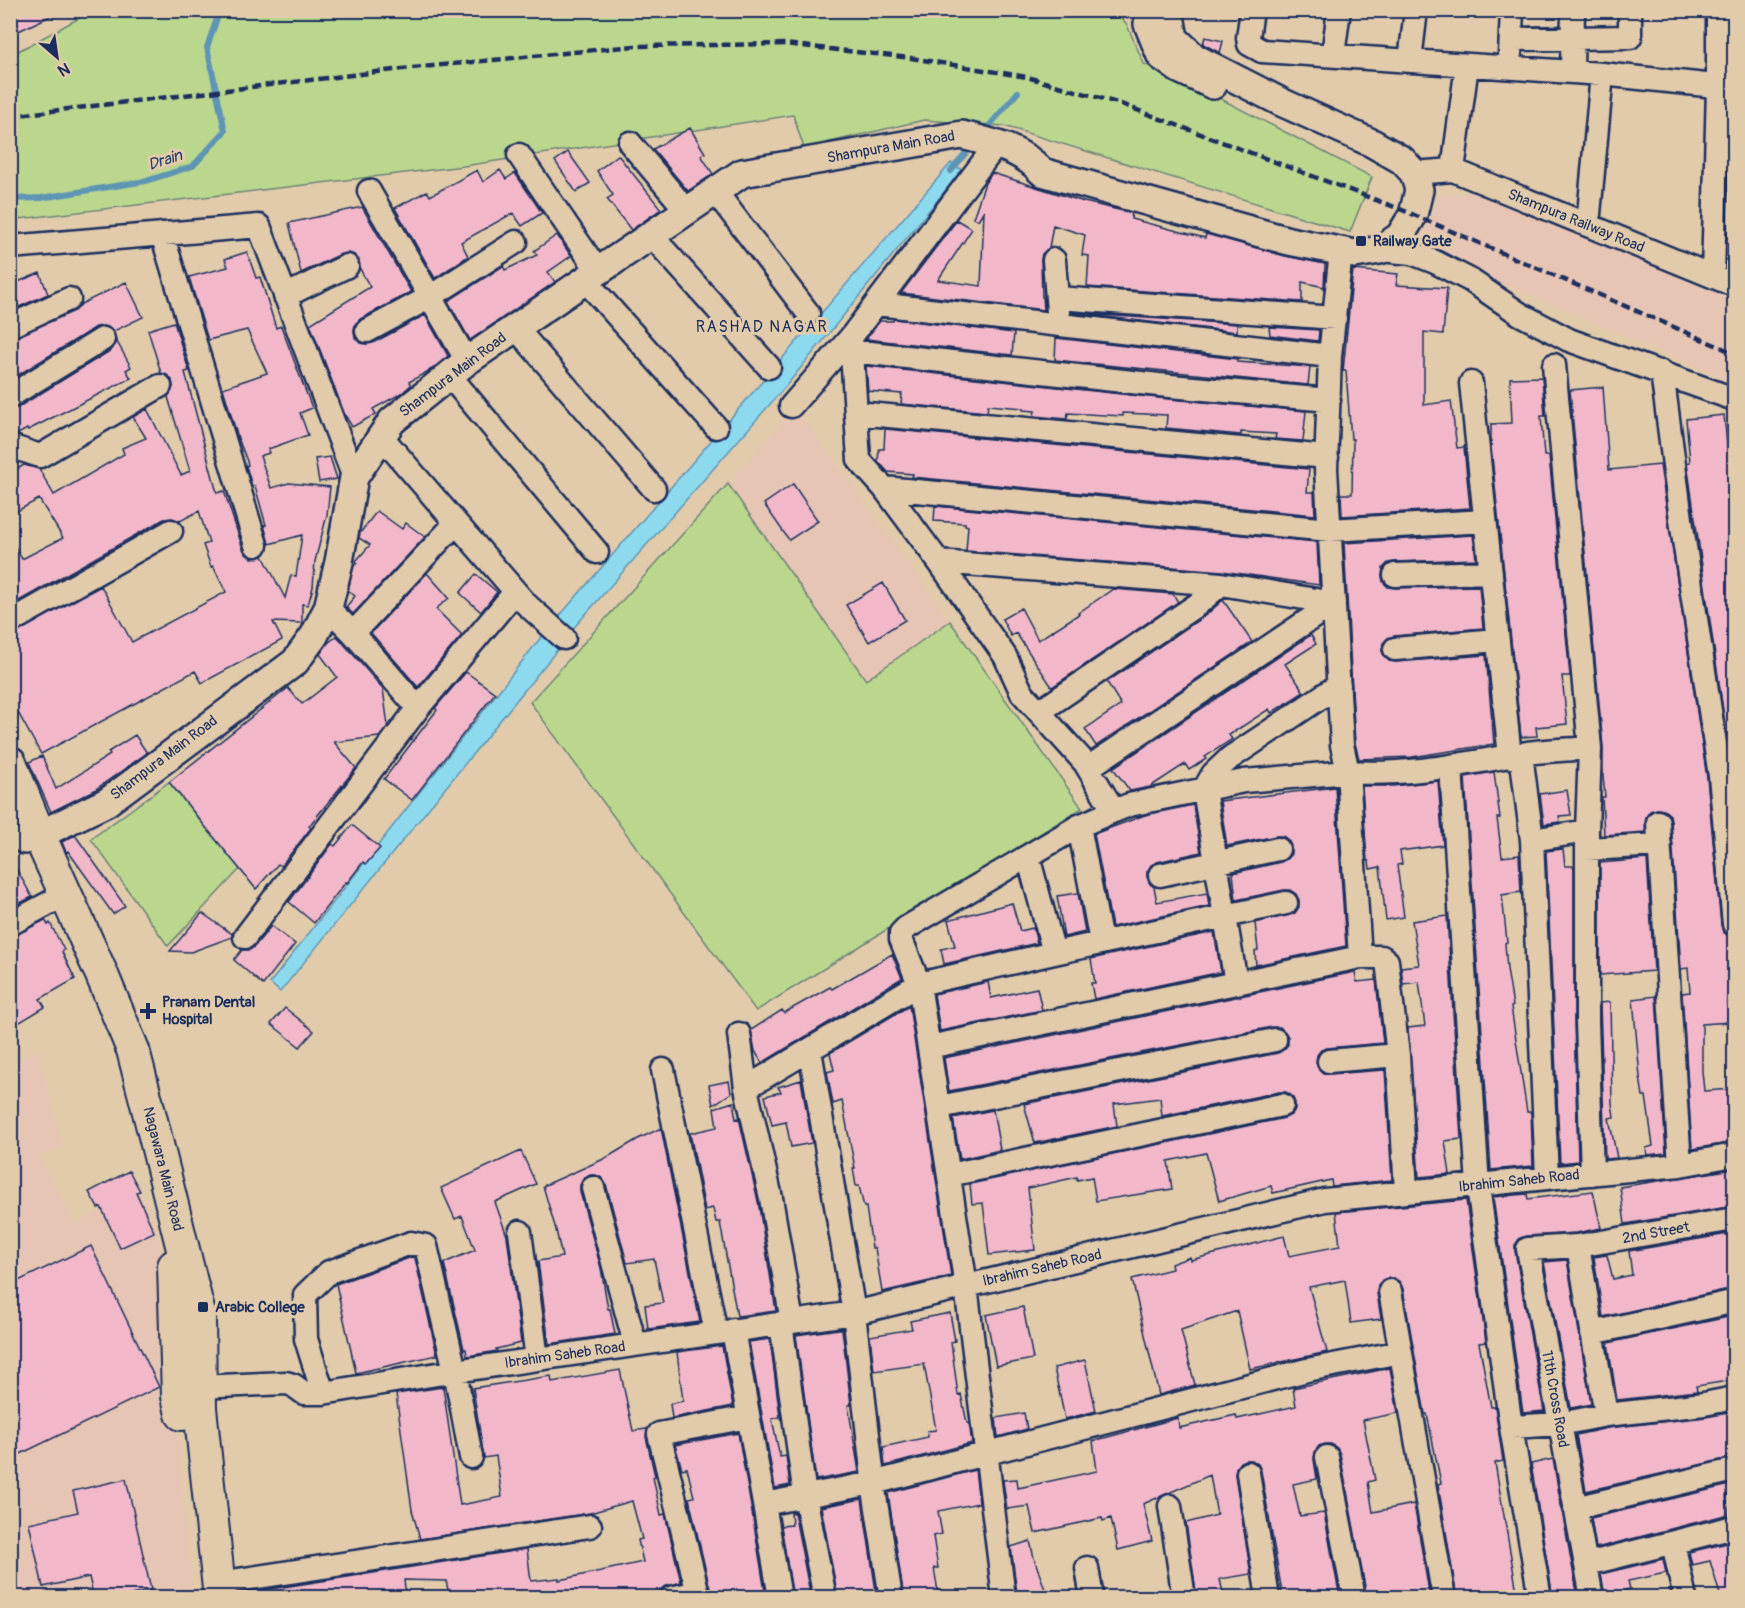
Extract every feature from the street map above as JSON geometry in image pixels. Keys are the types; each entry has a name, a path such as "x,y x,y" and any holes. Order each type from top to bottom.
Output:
{"main road":[{"path":"10,764 32,838 59,898 116,1056 135,1137 174,1267 178,1396 194,1446 212,1593"},
{"path":"10,806 32,838"},
{"name":"Nagawara Main Road","path":"59,898 133,1050 199,1314 199,1387 194,1446"}],"street":[{"name":"Shampura Main Road","path":"1032,160 1051,157 1331,234 1361,240 1379,234 1400,209 1404,188 1399,175 1179,69 1161,56 1149,24 1150,10"},
{"path":"1169,10 1174,38 1195,58 1281,102 1372,143 1402,160 1414,173 1419,190 1413,215 1400,236 1380,250"},
{"path":"1252,10 1249,44 1262,51 1602,74 1726,87"},
{"path":"1333,55 1339,10"},
{"path":"1410,61 1416,10"},
{"path":"1509,68 1512,10"},
{"path":"1572,72 1573,10"},
{"path":"1511,39 1637,37 1630,10"},
{"path":"1713,276 1726,87 1718,10"},
{"path":"1453,170 1467,64"},
{"path":"1588,225 1602,74"},
{"name":"Shampura Main Road","path":"32,838 107,802 295,662 314,636 328,608 339,562 354,477 392,421 458,368 742,173 962,135 993,143 1032,160 1042,172 1289,241 1355,254 1380,250"},
{"path":"630,142 687,211"},
{"path":"790,406 851,344 877,304 993,143"},
{"path":"519,155 592,275 716,427"},
{"name":"Shampura Railway Road","path":"1414,173 1453,170 1734,285"},
{"path":"369,191 430,297 458,368 597,552"},
{"path":"716,191 808,313"},
{"path":"10,247 259,226 354,477"},
{"path":"162,234 256,545"},
{"path":"651,235 769,367"},
{"path":"367,331 430,297 516,242"},
{"path":"1380,250 1412,254 1435,262 1470,280 1520,314 1569,340 1734,399"},
{"path":"1341,251 1330,356 1327,457 1342,745 1347,772 1360,957"},
{"path":"1054,260 1060,325"},
{"path":"285,296 347,266"},
{"path":"1057,298 1335,318"},
{"path":"10,326 69,299"},
{"path":"877,304 1330,356"},
{"path":"516,327 654,489"},
{"path":"10,396 103,339"},
{"path":"851,344 1159,385 1329,400"},
{"path":"851,344 859,460 939,562 1005,656 1022,693 1088,768 1114,811"},
{"path":"1554,365 1590,748 1587,840 1587,1021 1592,1174"},
{"path":"1662,372 1682,527 1720,776 1731,861 1734,924"},
{"path":"1471,383 1497,640 1515,756 1532,840 1547,1177"},
{"path":"10,446 40,456 160,386"},
{"path":"857,413 1327,457"},
{"path":"381,436 515,592 564,638"},
{"path":"884,489 1330,530 1485,521"},
{"path":"353,633 456,523"},
{"path":"10,622 171,531"},
{"path":"939,562 1221,584 1334,603"},
{"path":"1395,575 1491,572"},
{"path":"1039,712 1198,604 1221,584"},
{"path":"245,937 418,708 515,592"},
{"path":"1088,768 1334,603"},
{"path":"328,608 353,633 418,708"},
{"path":"1395,649 1497,640"},
{"path":"1236,983 1204,790 1213,774 1230,758 1339,685"},
{"path":"1004,1598 966,1286 950,1175 919,984 901,933 1080,826 1129,805 1244,781 1347,772 1381,774 1590,748"},
{"path":"1451,767 1478,1186 1510,1427 1540,1598"},
{"path":"1658,822 1680,1165"},
{"path":"1080,826 1101,942"},
{"path":"1532,840 1587,840 1659,845"},
{"path":"1161,875 1278,849"},
{"path":"1028,856 1054,953"},
{"path":"10,924 59,898"},
{"path":"747,1089 919,984 1286,903"},
{"path":"929,1047 1360,957 1382,957 1387,960 1398,1055 1406,1191"},
{"path":"739,1034 747,1089 771,1198 787,1322 805,1496 825,1598"},
{"path":"939,1107 1275,1040"},
{"path":"810,1050 854,1313 873,1484 891,1598"},
{"path":"1329,1062 1398,1055"},
{"path":"663,1070 725,1331 748,1417 780,1598"},
{"path":"950,1175 1282,1105"},
{"name":"Ibrahim Saheb Road","path":"323,1393 455,1371 854,1313 1325,1200 1680,1165 1734,1155"},
{"path":"593,1188 635,1344"},
{"name":"2nd Street","path":"1578,1246 1734,1219"},
{"path":"520,1232 537,1359"},
{"path":"199,1387 286,1383 293,1385 304,1394 323,1393 306,1339 304,1294 329,1272 411,1243 426,1246 455,1371 471,1457"},
{"path":"1578,1246 1606,1415"},
{"name":"11th Cross Road","path":"1578,1246 1528,1249 1593,1598"},
{"path":"1390,1291 1444,1598"},
{"path":"1592,1333 1727,1303"},
{"path":"765,1504 873,1484 1307,1370 1401,1352"},
{"path":"1510,1427 1560,1424 1606,1415 1704,1404 1734,1398"},
{"path":"671,1598 699,1595 658,1434 748,1417"},
{"path":"1328,1457 1354,1598"},
{"path":"1575,1508 1734,1470"},
{"path":"1248,1473 1268,1598"},
{"path":"1170,1506 1184,1598"},
{"path":"212,1593 590,1526"},
{"path":"1587,1564 1734,1527"},
{"path":"1673,1543 1684,1598"},
{"path":"1087,1568 1092,1598"}],"shaded area":[{"path":"1475,192 1599,240 1734,297 1734,383 1415,248 1440,195"},
{"path":"795,407 950,621 866,681 728,484"},
{"path":"38,1049 63,1148 39,1156 76,1224 141,1190 158,1236 193,1597 11,1598 10,1066"}],"green space":[{"path":"94,10 1113,11 1126,23 1144,64 1219,98 1372,177 1350,232 1004,126 924,120 804,148 793,115 464,166 11,220 11,55"},
{"path":"728,484 866,680 950,621 1082,808 756,1011 530,702"},
{"path":"169,782 240,869 168,946 91,839"}],"water":[{"path":"951,163 962,170 786,386 571,631 557,619"},
{"path":"545,632 562,644 280,992 270,983"}],"building":[{"path":"10,10 63,10 10,35"},
{"path":"1205,37 1223,41 1220,53 1203,44"},
{"path":"690,128 705,153 701,155 713,174 688,191 653,149"},
{"path":"568,152 590,183 576,192 555,161"},
{"path":"618,155 661,209 631,230 607,199 613,195 597,171"},
{"path":"477,170 483,182 500,170 506,179 515,173 542,213 522,226 513,213 461,242 468,256 435,278 395,208 427,191 430,196"},
{"path":"992,173 1084,202 1132,213 1131,219 1205,238 1206,234 1285,256 1325,264 1324,287 1302,282 1302,302 1087,287 1089,256 1082,255 1085,235 1053,225 1049,248 1042,254 1041,260 1044,310 901,293 957,220 972,229 938,280 981,286 984,210 978,220 973,218 985,183"},
{"path":"362,207 411,292 360,319 355,324 355,338 360,343 373,343 425,315 448,356 432,369 409,382 411,385 402,393 373,409 376,414 352,427 345,415 310,324 370,287 360,269 359,260 349,253 341,254 301,273 289,223"},
{"path":"557,235 571,256 548,272 555,282 470,340 448,301 503,266 505,270 537,255 534,251"},
{"path":"247,252 256,278 260,277 276,328 281,326 312,408 300,413 308,435 268,449 269,453 260,456 271,488 289,483 330,487 327,515 315,561 313,587 308,605 302,604 302,623 273,622 282,640 202,683 195,671 41,754 10,698 10,635 101,586 132,642 226,592 213,566 211,567 203,545 209,543 199,511 180,521 172,518 164,519 10,606 10,538 22,559 63,538 39,499 10,515 10,473 24,465 39,469 54,495 124,454 122,448 146,438 133,417 147,409 181,475 190,471 168,397 173,387 172,380 161,373 148,330 174,322 189,371 185,372 217,493 224,491 246,554 252,558 263,556 285,598 291,575 296,576 302,535 269,544 255,486 252,486 246,466 247,461 223,388 267,373 247,330 208,340 189,277 228,267 225,259"},
{"path":"1353,270 1398,274 1396,285 1447,288 1443,334 1424,332 1424,405 1451,401 1457,448 1464,447 1470,508 1342,516 1341,494 1352,494 1353,439 1351,439 1346,371 1343,371"},
{"path":"40,273 48,294 10,311 10,285"},
{"path":"126,282 143,317 114,331 103,326 96,327 10,380 10,339 75,311 81,304"},
{"path":"1071,313 1237,324 1237,332"},
{"path":"894,319 1014,333 1012,355 866,339 880,321 893,321"},
{"path":"1269,327 1319,330 1318,341 1270,335"},
{"path":"1056,338 1237,359 1237,362 1310,367 1308,385 1055,360"},
{"path":"116,340 131,367 126,370 131,378 28,430 18,434 10,433 10,409 17,408 110,351"},
{"path":"866,366 1158,398 1306,411 1303,441 1275,439 1276,434 1241,432 1241,435 1166,428 1167,415 1123,413 1123,416 1068,413 1067,419 1034,416 1035,411 1023,410 1023,408 988,405 987,412 901,404 902,394 868,391"},
{"path":"1542,377 1545,416 1541,416 1544,456 1549,456 1570,676 1562,676 1567,724 1536,727 1537,736 1521,737 1491,447 1491,424 1512,423 1510,378"},
{"path":"1603,387 1609,470 1660,465 1707,778 1721,925 1723,932 1729,936 1733,973 1731,974 1730,999 1727,999 1730,1022 1702,1024 1702,1071 1704,1091 1734,1089 1734,1142 1692,1149 1682,993 1690,992 1688,968 1681,969 1670,815 1664,810 1650,811 1646,817 1645,832 1604,835 1603,747 1570,390"},
{"path":"1724,415 1734,515 1734,786 1687,463 1690,462 1686,419"},
{"path":"885,429 1309,469 1307,492 1314,492 1315,515 912,477 913,474 888,472 878,461 879,449 884,449"},
{"path":"330,457 337,479 319,482 315,459"},
{"path":"793,484 818,521 789,540 764,504"},
{"path":"935,506 1317,542 1319,585 1222,571 966,551 968,526 965,523 934,521"},
{"path":"377,511 402,529 406,523 425,537 353,614 346,607 355,596 348,590 356,561 370,545 359,538 360,533"},
{"path":"1473,535 1476,559 1388,563 1383,568 1382,576 1383,582 1388,587 1395,588 1479,586 1483,628 1394,636 1383,643 1382,651 1389,661 1396,662 1486,655 1494,744 1412,757 1359,759 1355,743 1344,543"},
{"path":"427,573 449,598 436,609 462,635 418,687 371,633"},
{"path":"476,574 497,592 481,612 460,593"},
{"path":"883,583 905,620 869,642 846,605"},
{"path":"1113,589 1173,594 1178,602 1052,687 1016,633 1011,636 1002,619 1021,608 1038,640"},
{"path":"1223,600 1252,642 1096,746 1085,729 1121,705 1107,682 1206,615"},
{"path":"1311,635 1316,644 1285,664 1304,692 1271,713 1269,709 1229,735 1232,739 1189,770 1185,764 1150,787 1130,791 1113,768"},
{"path":"337,636 383,689 388,726 379,737 334,742 356,768 309,826 311,828 281,866 278,864 256,889 169,782 288,688 302,704 337,677 320,654"},
{"path":"466,672 495,693 412,800 384,779 437,710 435,708"},
{"path":"135,735 147,753 93,791 51,812 29,762 42,756 56,789 110,755 108,752"},
{"path":"1494,772 1502,857 1519,855 1521,892 1502,895 1507,942 1505,943 1507,969 1513,1006 1511,1007 1527,1112 1531,1112 1533,1166 1491,1170 1465,777"},
{"path":"1438,781 1443,845 1400,851 1402,864 1397,865 1404,917 1386,920 1380,867 1370,869 1369,861 1367,861 1362,786 1393,786"},
{"path":"1335,787 1346,946 1256,965 1255,951 1258,950 1255,923 1295,913 1299,907 1299,900 1290,890 1284,890 1236,900 1233,873 1281,862 1291,854 1291,846 1283,836 1276,836 1227,846 1220,801"},
{"path":"1567,790 1571,815 1559,816 1560,822 1544,824 1540,794"},
{"path":"1193,805 1201,852 1157,862 1151,865 1147,877 1154,887 1157,902 1207,893 1209,906 1112,927 1094,834 1145,815"},
{"path":"352,825 380,848 366,864 363,862 314,923 289,902 332,844 335,846"},
{"path":"75,835 125,906 113,914 68,851 66,852 62,842"},
{"path":"1563,849 1565,866 1574,866 1574,1021 1578,1161 1560,1163 1546,851"},
{"path":"10,857 32,897 10,908"},
{"path":"1647,859 1654,971 1600,975 1600,863"},
{"path":"1078,893 1085,932 1064,937 1057,896"},
{"path":"1012,903 1020,931 1033,928 1037,943 944,964 941,949 955,946 948,920"},
{"path":"202,913 232,934 232,937 191,952 170,951"},
{"path":"1447,916 1461,1139 1445,1141 1450,1174 1419,1177 1408,1028 1425,1026 1419,982 1403,984 1401,967 1419,965 1412,921"},
{"path":"45,920 48,925 50,923 64,950 62,952 75,979 40,999 45,1007 10,1028 10,937"},
{"path":"271,926 295,944 263,985 234,960 242,950 250,950 255,946"},
{"path":"1214,932 1221,972 1094,999 1091,983 1095,983 1091,959"},
{"path":"892,954 902,978 762,1063 755,1051 751,1030 782,1010 784,1013 830,987 832,989"},
{"path":"1355,972 1357,982 1376,980 1383,1043 1327,1048 1321,1050 1317,1055 1316,1063 1323,1073 1330,1074 1385,1070 1392,1180 1332,1186 1331,1180 1273,1193 1271,1186 1219,1201 1206,1153 1168,1161 1172,1189 1096,1201 1092,1177 1077,1180 1077,1177 1028,1188 1035,1250 989,1255 983,1203 972,1204 970,1184 1285,1118 1295,1110 1292,1096 1286,1092 1279,1092 1162,1116 1160,1098 1114,1104 1117,1126 1035,1143 1024,1104 1278,1053 1288,1045 1288,1037 1280,1027 1272,1027 949,1091 944,1058"},
{"path":"988,982 991,998 1037,988 1042,1010 940,1031 934,994"},
{"path":"1656,996 1666,1153 1647,1155 1646,1148 1653,1146 1646,1096 1643,1096 1640,1077 1633,999"},
{"path":"1610,1002 1614,1117 1609,1118 1617,1158 1605,1159 1600,1003"},
{"path":"909,1006 951,1276 882,1292 866,1207 864,1207 859,1186 856,1186 853,1168 855,1168 842,1101 833,1104 827,1072 834,1070 830,1053"},
{"path":"285,1008 314,1031 300,1047 271,1024"},
{"path":"801,1080 812,1143 791,1147 786,1122 772,1125 765,1096 781,1092 778,1087"},
{"path":"729,1081 731,1093 713,1105 709,1085"},
{"path":"733,1102 736,1119 739,1118 758,1201 776,1311 737,1316 720,1222 716,1222 713,1208 705,1210 690,1133 717,1127 714,1108"},
{"path":"993,1110 1000,1150 960,1159 953,1118"},
{"path":"661,1128 700,1322 648,1329 645,1305 663,1303 654,1259 627,1263 606,1184 602,1178 590,1175 583,1179 580,1192 601,1268 615,1334 549,1344 538,1261 562,1257 543,1186 606,1158"},
{"path":"521,1151 536,1184 495,1202 507,1236 521,1343 496,1349 497,1351 467,1356 444,1263 475,1250 462,1216 455,1219 441,1188"},
{"path":"1734,1169 1734,1206 1625,1224 1620,1187"},
{"path":"129,1171 140,1191 136,1192 154,1232 120,1248 101,1207 98,1208 89,1192"},
{"path":"1593,1191 1601,1228 1576,1233 1527,1236 1520,1238 1515,1245 1544,1411 1523,1413 1493,1197 1527,1194 1528,1199"},
{"path":"1466,1200 1486,1342 1479,1343 1491,1407 1495,1407 1503,1461 1495,1463 1518,1598 1457,1598 1438,1484 1441,1483 1427,1414 1425,1414 1400,1282 1394,1278 1387,1278 1382,1280 1378,1286 1381,1319 1351,1323 1345,1280 1309,1287 1327,1352 1250,1369 1237,1311 1181,1330 1195,1385 1159,1395 1132,1279 1172,1269 1171,1264 1190,1257 1191,1260 1284,1236 1289,1256 1340,1246 1336,1212"},
{"path":"1734,1233 1734,1291 1724,1290 1603,1317 1594,1257 1607,1255 1613,1279 1632,1275 1629,1251"},
{"path":"91,1246 159,1387 10,1459 10,1285"},
{"path":"412,1257 415,1258 437,1355 356,1373 336,1284"},
{"path":"1567,1260 1591,1404 1571,1408 1544,1262"},
{"path":"1023,1307 1033,1359 996,1366 986,1315"},
{"path":"950,1313 955,1341 951,1342 958,1395 961,1394 972,1443 885,1466 883,1447 928,1437 927,1431 936,1430 924,1364 874,1371 870,1336 912,1329 910,1321"},
{"path":"1728,1317 1734,1380 1696,1386 1697,1391 1617,1400 1608,1343"},
{"path":"842,1329 851,1405 848,1405 859,1472 816,1480 796,1335"},
{"path":"770,1339 780,1417 772,1419 780,1457 786,1456 790,1485 775,1488 749,1342"},
{"path":"722,1346 733,1406 672,1418 670,1404 683,1401 677,1352"},
{"path":"1085,1360 1096,1411 1065,1419 1054,1368"},
{"path":"1390,1368 1398,1413 1363,1420 1375,1480 1368,1482 1373,1512 1414,1504 1430,1598 1367,1598 1340,1454 1331,1444 1319,1446 1315,1452 1317,1479 1293,1484 1300,1516 1324,1513 1340,1598 1283,1598 1261,1471 1258,1464 1252,1460 1240,1462 1235,1475 1251,1574 1220,1579 1224,1598 1197,1598 1186,1523 1217,1515 1210,1475 1143,1504 1152,1541 1118,1550 1111,1518 1035,1533 1029,1506 1007,1509 1003,1480 1017,1479 1018,1488 1097,1471 1093,1441 1178,1418 1179,1428 1236,1415 1237,1419 1296,1406 1293,1388"},
{"path":"620,1370 633,1431 647,1429 646,1437 661,1515 665,1514 681,1582 662,1588 658,1597 450,1598 446,1581 404,1580 406,1598 259,1598 258,1591 527,1549 531,1581 559,1578 559,1580 643,1562 638,1540 642,1539 632,1501 590,1513 420,1539 412,1510 396,1394 443,1387 460,1505 502,1497 496,1456 484,1458 473,1388 551,1376 552,1382"},
{"path":"1734,1412 1734,1457 1586,1491 1576,1435 1608,1428"},
{"path":"1024,1413 1027,1429 998,1437 996,1418"},
{"path":"738,1433 766,1598 749,1598 748,1591 722,1598 712,1598 689,1498 694,1497 687,1468 682,1469 675,1445"},
{"path":"1553,1459 1578,1598 1553,1598 1531,1464"},
{"path":"975,1470 979,1503 938,1511 942,1534 933,1536 938,1568 934,1568 939,1598 904,1598 888,1493"},
{"path":"126,1479 151,1590 119,1598 94,1598 89,1577 43,1587 29,1523 78,1512 73,1491"},
{"path":"1734,1484 1734,1494 1726,1496 1729,1514 1596,1548 1591,1518"},
{"path":"862,1499 877,1598 838,1598 821,1507"},
{"path":"794,1512 811,1598 793,1598 781,1526 792,1525 791,1513"},
{"path":"1030,1541 1048,1598 1020,1598 1017,1593 1011,1547"},
{"path":"1732,1542 1734,1552 1728,1554 1734,1576 1734,1598 1721,1598 1710,1561 1692,1565 1689,1552"},
{"path":"1663,1559 1666,1573 1628,1581 1630,1589 1605,1596 1601,1574"}],"waterway":[{"name":"Drain","path":"10,199 41,198 146,181 193,166 225,131 207,47 220,10"},
{"path":"984,132 1018,92"},
{"path":"951,171 973,144"}],"railway":[{"path":"10,116 402,69 635,46 785,44 911,58 1027,77 1121,104 1400,209 1734,353"}],"place":[{"name":"Railway Gate","path":"1361,241"},
{"name":"Pranam Dental Hospital","path":"148,1011"},
{"name":"Arabic College","path":"203,1307"}],"district":[{"name":"RASHAD NAGAR","path":"762,327"}]}
